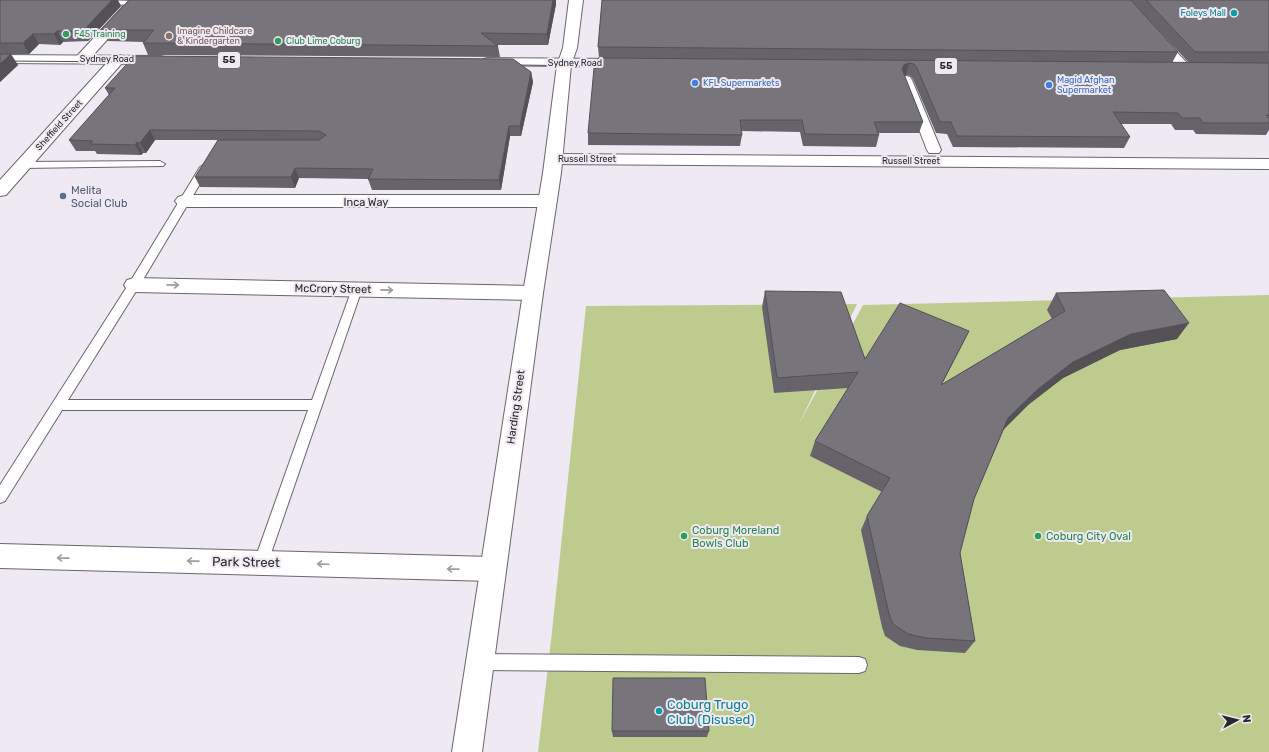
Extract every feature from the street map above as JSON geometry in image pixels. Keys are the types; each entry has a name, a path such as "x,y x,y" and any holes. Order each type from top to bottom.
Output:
{"main road":[{"name":"Harding Street","path":"467,752 492,569 548,201 565,63 570,48 576,0"},
{"path":"82,59 134,1"},
{"name":"Sydney Road","path":"0,59 173,60"},
{"name":"Sheffield Street","path":"0,191 118,59"},
{"name":"Sydney Road","path":"475,62 639,63"},
{"path":"1169,68 1200,68"},
{"name":"Russell Street","path":"553,159 1269,164"},
{"name":"Inca Way","path":"184,201 548,201"},
{"name":"McCrory Street","path":"134,284 533,293"},
{"name":"Park Street","path":"0,556 492,569"}],"street":[{"path":"1153,32 1185,68"},
{"path":"906,80 934,150"}],"lane":[{"path":"99,2 134,1"},
{"path":"0,497 211,159"},
{"path":"23,165 160,164"},
{"path":"261,562 357,289"},
{"path":"57,405 317,406"},
{"path":"479,662 859,665"}],"green space":[{"name":"Coburg City Oval","path":"1269,295 1269,752 538,752 586,306 857,304 798,426 863,305"}],"building":[{"path":"0,0 112,0 83,31 57,31 54,34 33,34 23,43 0,43"},
{"path":"129,0 553,0 547,34 481,33 498,46 143,43 154,30 101,30"},
{"path":"602,0 1131,0 1178,52 598,47"},
{"path":"1146,0 1269,0 1269,52 1195,52"},
{"path":"0,54 11,54 0,64"},
{"path":"134,56 513,59 531,72 520,126 509,126 499,180 368,179 373,169 295,168 291,177 195,177 218,140 319,140 326,135 319,131 150,130 140,143 137,142 135,145 90,144 93,141 69,140 115,88 105,88"},
{"path":"598,58 1269,63 1269,115 1266,115 1269,118 1269,123 1203,123 1200,118 1182,118 1178,113 1113,112 1130,137 957,136 951,122 940,122 917,68 914,64 909,63 904,65 902,69 923,122 874,122 879,135 805,134 802,120 740,120 742,135 588,133 594,68 597,68"},
{"path":"1164,290 1189,323 1131,334 1073,362 1038,389 1008,418 974,499 960,553 975,641 926,638 908,634 893,624 889,614 867,516 890,478 815,441 858,372 777,378 765,291 841,292 865,359 900,303 969,331 941,385 1065,311 1056,293"},
{"name":"Coburg Trugo Club (Disused)","path":"613,678 705,678 709,731 612,731"}],"tram line":[{"path":"0,61 139,62"},
{"path":"511,65 609,66"}],"place":[{"name":"Foleys Mall","path":"1234,13"},
{"name":"F45 Training","path":"66,34"},
{"name":"Imagine Childcare & Kindergarten","path":"169,36"},
{"name":"Club Lime Coburg","path":"278,41"},
{"name":"KFL Supermarkets","path":"695,83"},
{"name":"Magid Afghan Supermarket","path":"1049,85"},
{"name":"Melita Social Club","path":"63,196"},
{"name":"Coburg Moreland Bowls Club","path":"684,536"},
{"name":"Coburg City Oval","path":"1038,536"},
{"name":"Coburg Trugo Club (Disused)","path":"659,711"}]}
